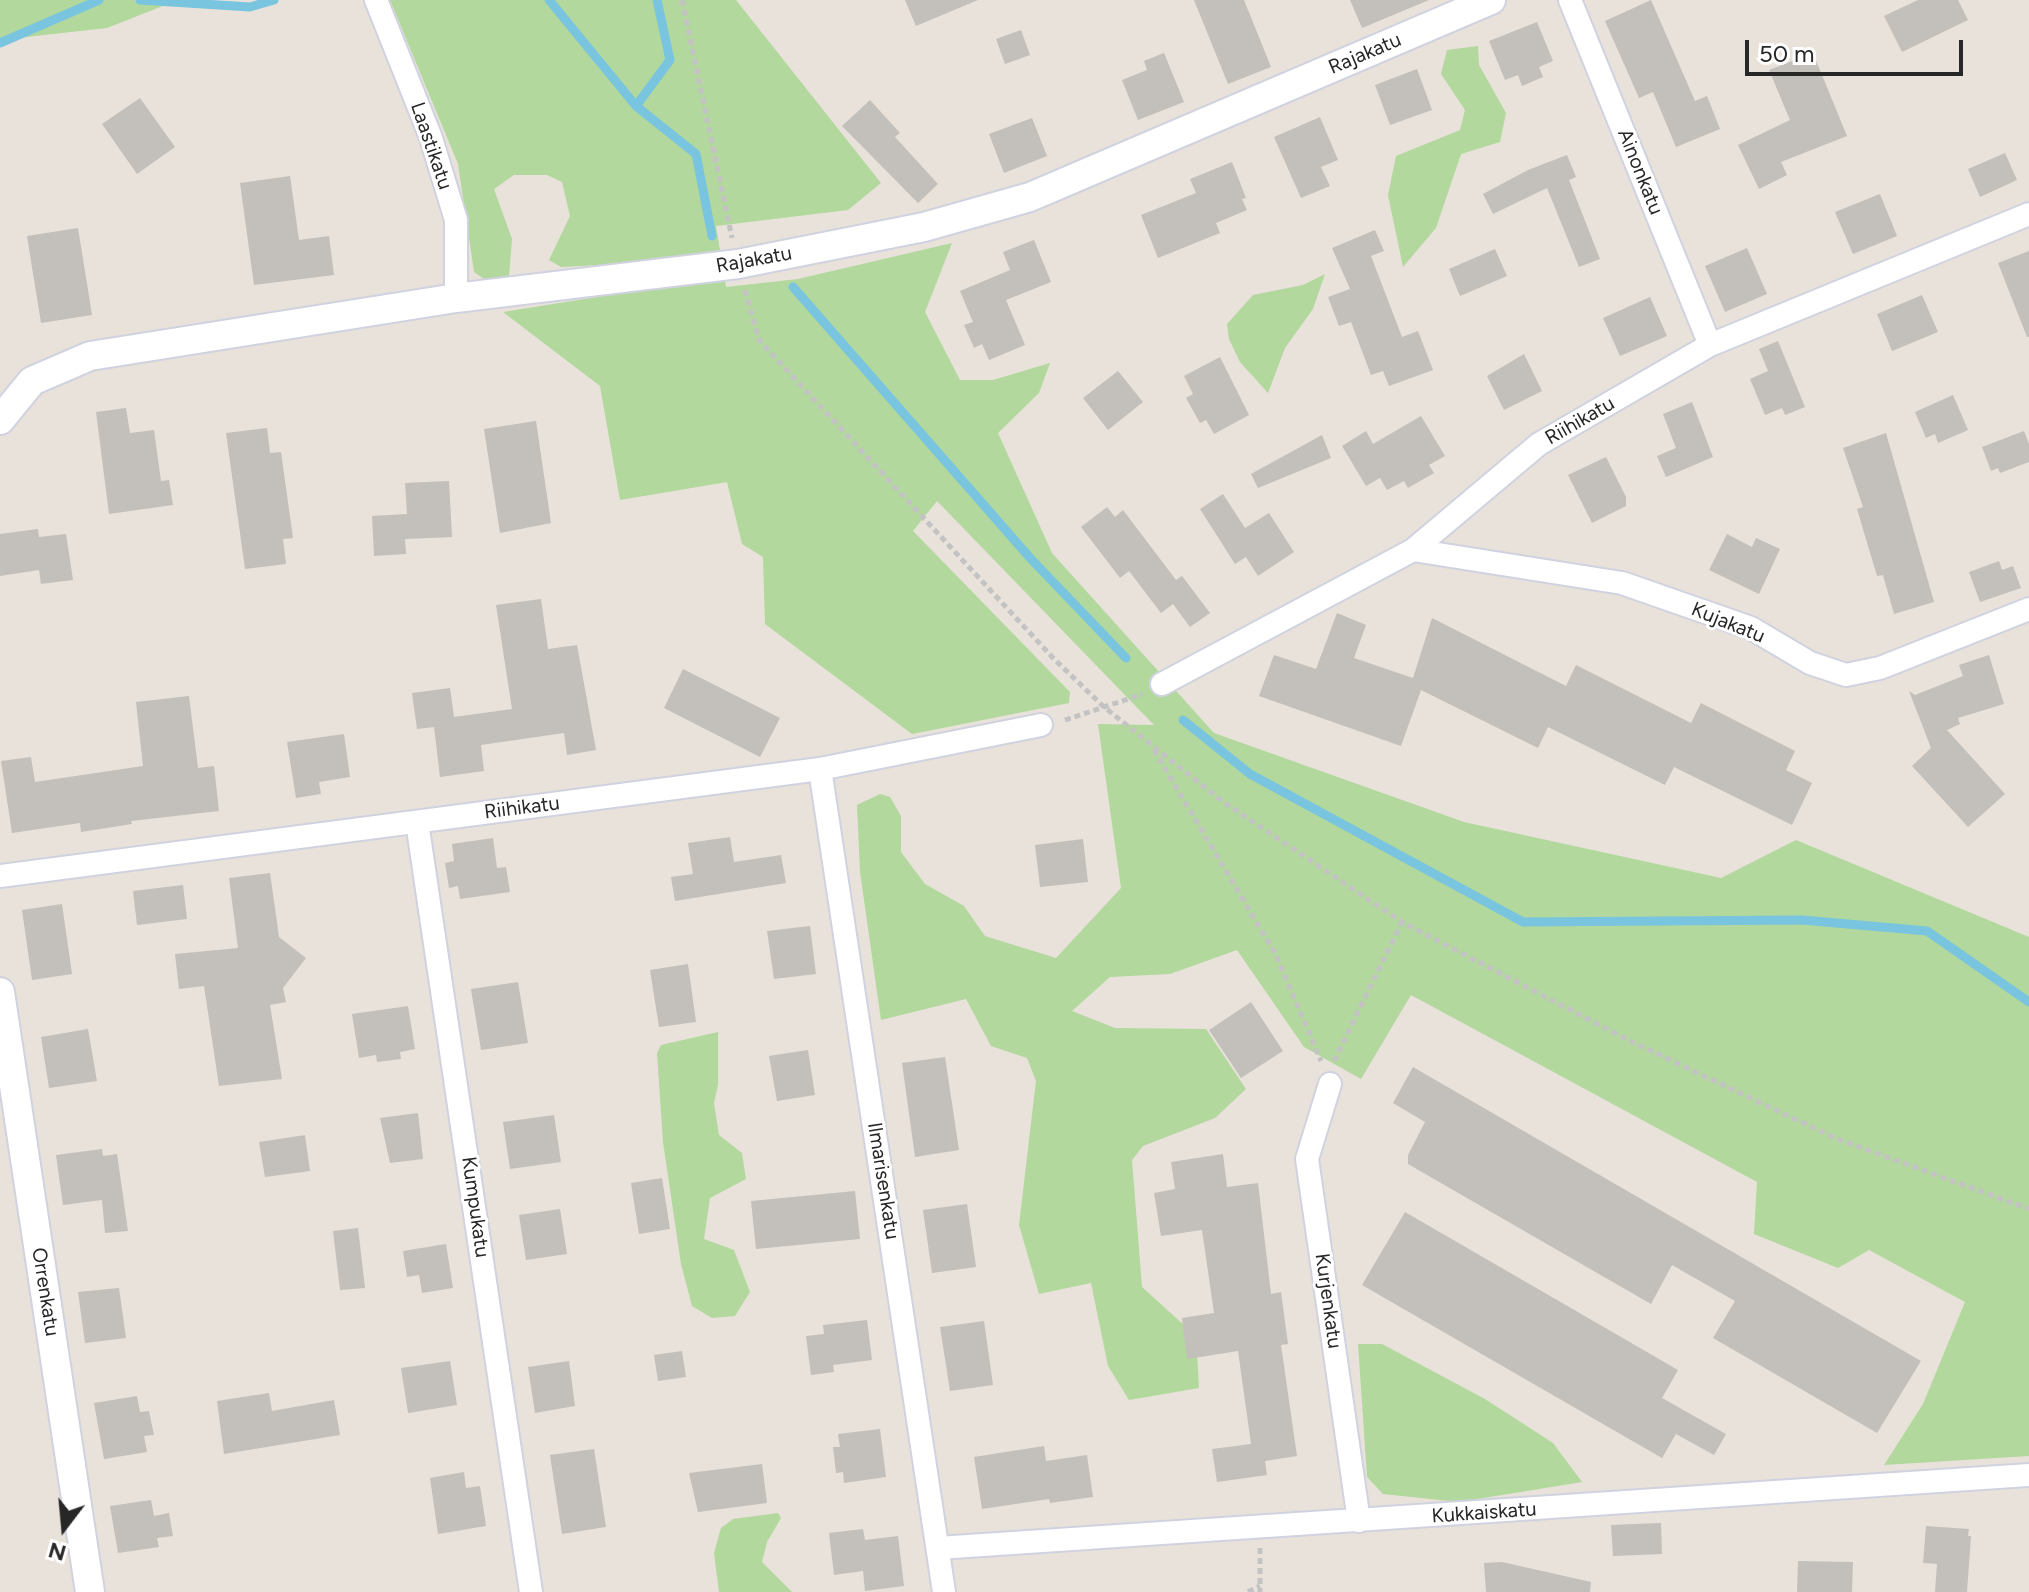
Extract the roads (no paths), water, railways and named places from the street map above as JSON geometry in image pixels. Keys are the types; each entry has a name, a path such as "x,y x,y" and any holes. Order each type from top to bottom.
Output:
{"street":[{"name":"Laastikatu","path":"376,0 431,138 456,220 456,298"},
{"name":"Rajakatu","path":"0,420 32,381 90,356 456,298 738,264 924,227 1030,197 1491,0"},
{"name":"Ainonkatu","path":"1570,0 1710,345"},
{"name":"Riihikatu","path":"1162,684 1413,550 1539,444 1710,345 2029,214"},
{"name":"Kujakatu","path":"1413,550 1622,583 1751,628 1810,663 1846,675 1880,668 2029,609"},
{"name":"Riihikatu","path":"0,876 820,769 1041,725"},
{"name":"Ilmarisenkatu","path":"820,769 944,1592"},
{"name":"Kumpukatu","path":"417,822 531,1592"},
{"name":"Orrenkatu","path":"0,992 90,1592"},
{"name":"Kurjenkatu","path":"1330,1084 1307,1159 1359,1521"},
{"name":"Kukkaiskatu","path":"938,1548 2029,1475"}],"waterway":[{"path":"0,43 99,0"},
{"path":"140,0 250,7 274,0"},
{"path":"549,0 636,106 696,154 712,236"},
{"path":"636,106 670,60 657,0"},
{"path":"793,287 1031,559 1126,658"},
{"path":"1183,720 1250,774 1523,922 1802,920 1927,931 2029,1002"}]}
